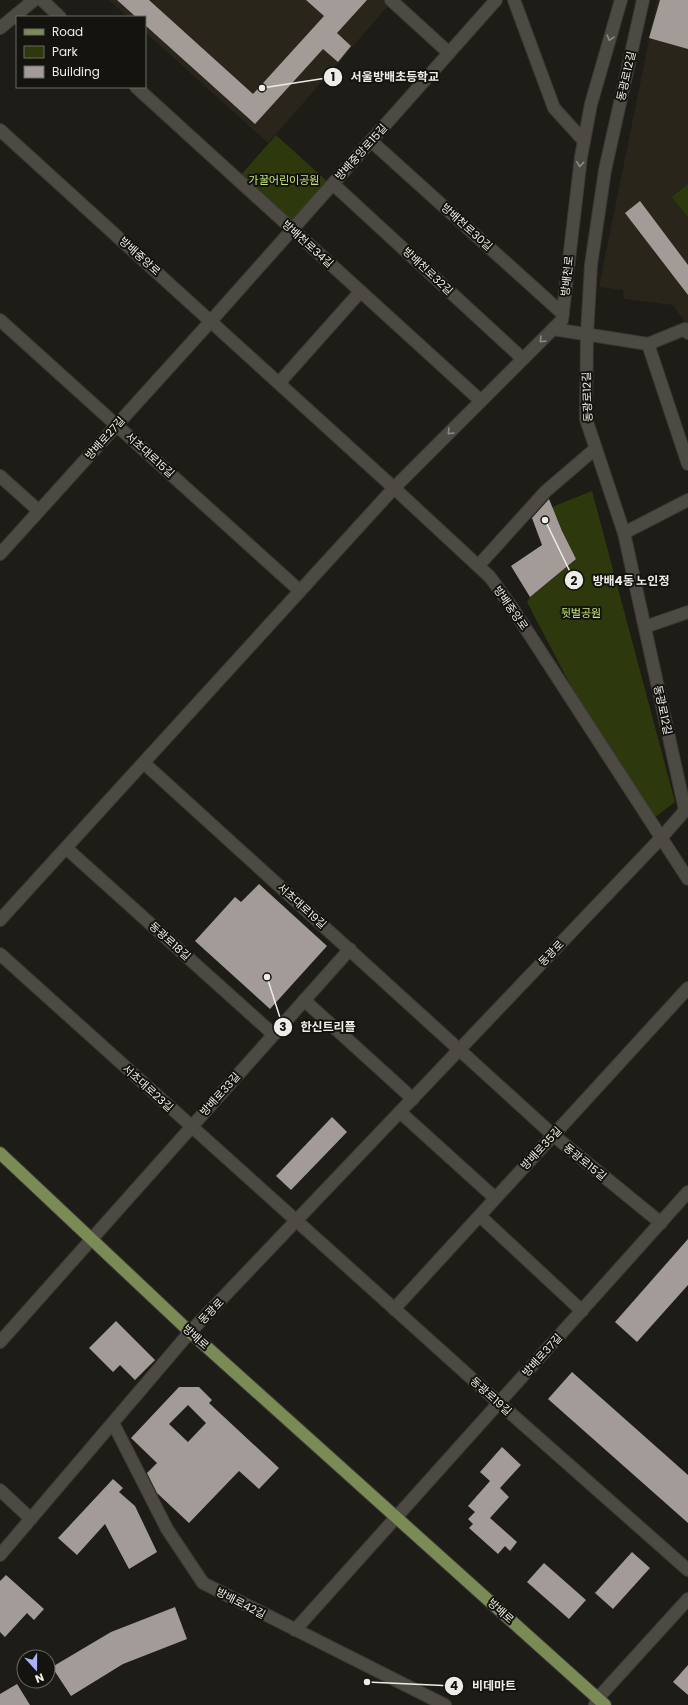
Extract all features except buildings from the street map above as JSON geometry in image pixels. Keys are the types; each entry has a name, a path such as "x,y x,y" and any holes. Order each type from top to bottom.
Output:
{"main road":[{"name":"방배로","path":"0,1153 190,1332 396,1517 599,1703"}],"street":[{"path":"0,28 34,0"},
{"path":"42,0 59,16"},
{"path":"391,0 449,52"},
{"name":"방배중앙로15길","path":"211,321 496,0"},
{"path":"514,0 554,108 584,141"},
{"name":"방배천로","path":"0,920 394,488 562,320 580,157 591,104 621,0"},
{"name":"동광로12길","path":"643,0 605,170 591,265 587,334 586,419 624,533 686,809"},
{"name":"방배천로34길","path":"137,88 481,401"},
{"name":"방배중앙로","path":"0,130 490,577 514,609 688,879"},
{"name":"방배천로30길","path":"371,141 563,314"},
{"name":"방배천로32길","path":"333,184 523,359"},
{"path":"279,383 360,292"},
{"name":"서초대로15길","path":"0,320 300,590"},
{"name":"방배로27길","path":"0,554 211,321"},
{"path":"553,329 648,344 685,329 688,333"},
{"path":"648,344 688,464"},
{"path":"478,566 546,491 595,449"},
{"path":"0,476 39,511"},
{"path":"624,533 688,500"},
{"path":"645,628 688,612"},
{"name":"서초대로19길","path":"144,763 350,949 458,1050"},
{"name":"동광로","path":"0,1555 190,1332 661,838 686,809"},
{"name":"동광로18길","path":"66,848 274,1034"},
{"name":"방배로33길","path":"0,1342 4,1328 91,1238 350,949"},
{"name":"서초대로23길","path":"0,954 296,1221"},
{"name":"방배로35길","path":"394,1309 688,988"},
{"path":"304,1000 413,1099"},
{"name":"동광로15길","path":"458,1050 553,1135 660,1223"},
{"path":"400,1112 496,1198"},
{"name":"방배로37길","path":"396,1517 688,1192"},
{"path":"480,1216 582,1311"},
{"name":"동광로19길","path":"296,1221 688,1570"},
{"name":"방배로42길","path":"113,1423 167,1529 203,1583 445,1705"},
{"path":"0,1490 31,1519"},
{"path":"295,1630 396,1517"},
{"path":"599,1703 688,1600"}],"shaded area":[{"path":"109,0 384,0 389,5 268,143 146,33 146,16 127,16"},
{"path":"657,0 688,0 688,326 673,305 624,299 623,290 599,287"}],"green space":[{"name":"가꿀어린이공원","path":"276,135 329,183 290,224 239,177"},
{"path":"688,184 688,217 672,197"},
{"name":"뒷벌공원","path":"592,491 675,802 650,821 597,736 527,602 530,597 576,559 552,507"}],"place":[{"name":"서울방배초등학교","path":"262,88"},
{"name":"방배4동 노인정","path":"545,520"},
{"name":"한신트리플","path":"267,977"},
{"name":"비데마트","path":"367,1682"}]}
